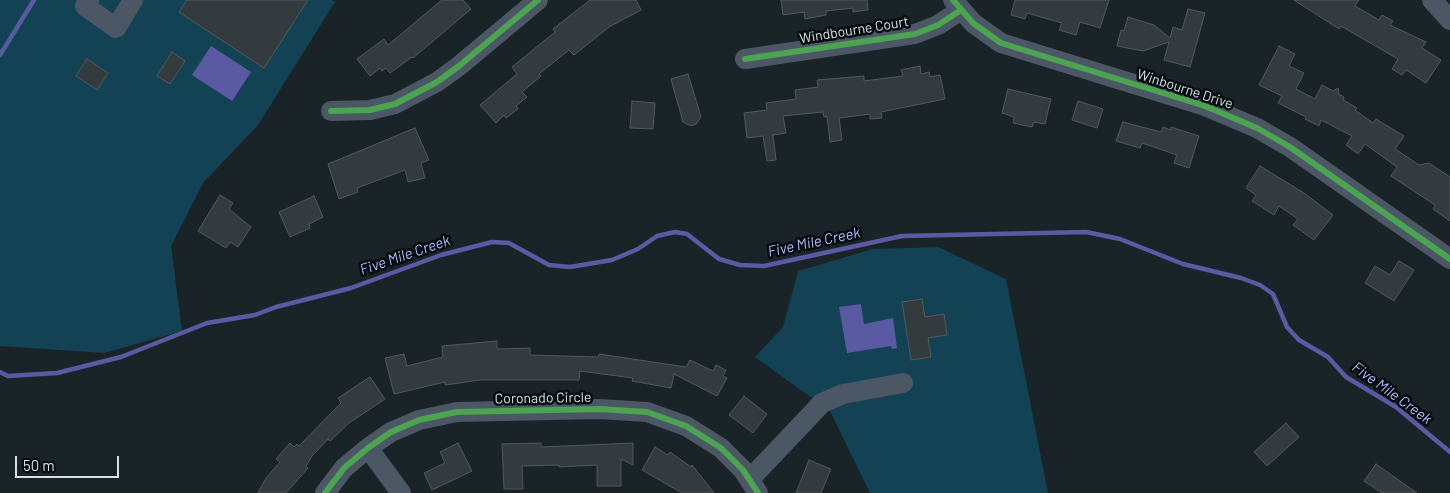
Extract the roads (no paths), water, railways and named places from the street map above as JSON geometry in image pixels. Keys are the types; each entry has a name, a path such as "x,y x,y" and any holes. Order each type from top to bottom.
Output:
{"street":[{"path":"88,0 85,6 116,28 133,0"},
{"path":"331,111 370,110 395,104 412,95 459,66 538,0"},
{"path":"1432,0 1450,20"},
{"name":"Windbourne Court","path":"745,59 915,34 938,25 957,5"},
{"name":"Winbourne Drive","path":"957,5 989,36 1009,46 1205,106 1257,128 1290,147 1450,260"},
{"path":"754,486 822,403 842,394 904,383"},
{"name":"Coronado Circle","path":"325,493 344,468 391,432 419,420 457,412 628,410 655,414 686,426 721,448 754,486"},
{"path":"368,448 401,493"}],"waterway":[{"name":"Five Mile Creek","path":"0,55 34,0"},
{"name":"Five Mile Creek","path":"0,372 8,376 57,373 121,357 207,323 255,315 276,307 351,288 441,255 492,242 509,243 549,265 570,267 612,260 638,249 657,236 675,232 687,234 719,259 740,265 764,266 902,236 1086,232 1120,239 1183,264 1241,278 1260,285 1273,294 1287,327 1299,340 1328,357 1346,377 1396,407 1450,452"}]}
